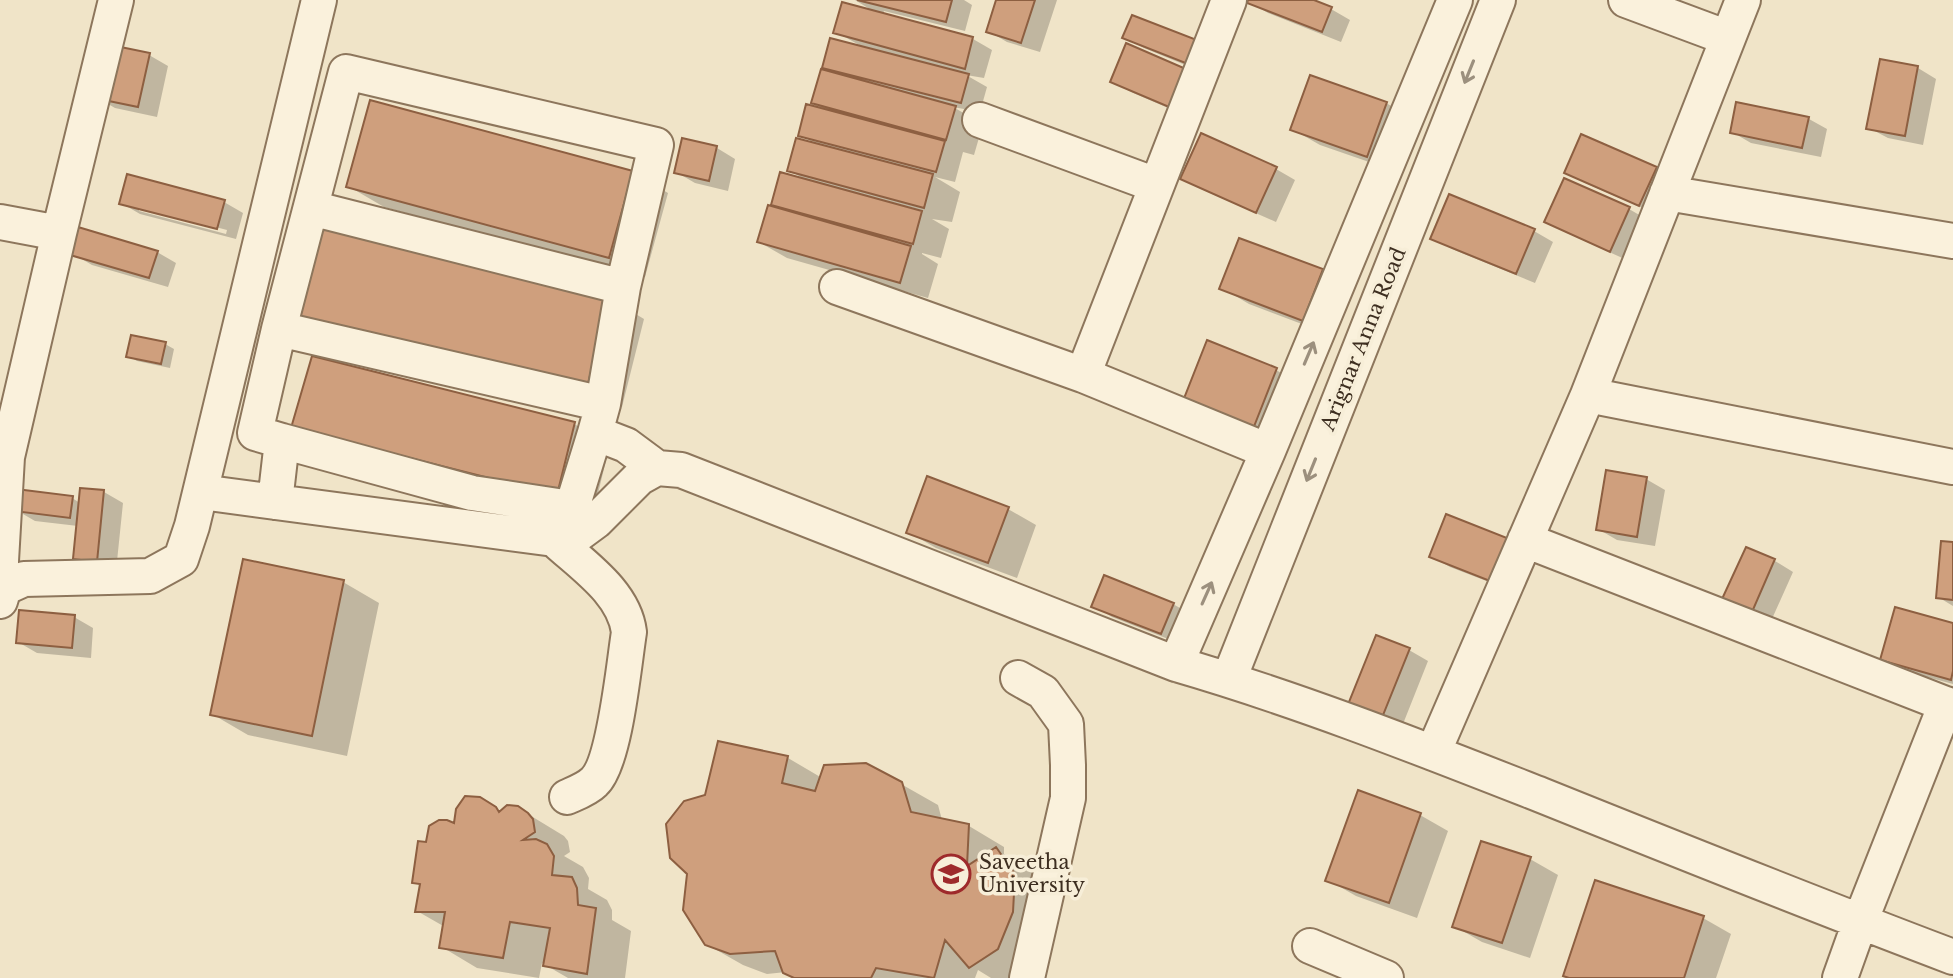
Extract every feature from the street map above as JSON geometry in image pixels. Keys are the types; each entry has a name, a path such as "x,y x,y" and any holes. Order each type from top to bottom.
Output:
{"street":[{"path":"1,599 0,561 7,457 116,0"},
{"path":"1,599 4,588 24,579 150,576 181,559 201,492 319,0"},
{"path":"1176,664 1455,0"},
{"name":"Arignar Anna Road","path":"1229,679 1498,0"},
{"path":"1626,0 1728,38"},
{"path":"1433,753 1588,395 1743,0"},
{"path":"1083,375 1222,2"},
{"path":"346,72 656,145 623,287 599,418 571,508 472,493 255,433 346,72"},
{"path":"980,120 1156,185"},
{"path":"1667,193 1953,241"},
{"path":"311,208 623,287"},
{"path":"0,222 59,233"},
{"path":"837,287 1083,375 1268,451"},
{"path":"279,329 599,418 626,445 657,468 681,470 1176,664 1229,679 1433,753 1953,957"},
{"path":"1588,395 1953,467"},
{"path":"275,502 282,441"},
{"path":"201,492 554,539 577,535 596,521 639,478 657,468"},
{"path":"554,539 615,595 627,617 629,632 611,748 601,774 593,783 567,797"},
{"path":"1525,540 1949,705 1840,978"},
{"path":"1018,678 1043,692 1066,724 1068,765 1068,798 1027,978"},
{"path":"1310,946 1386,978"}],"building":[{"path":"857,0 952,0 946,22"},
{"path":"996,0 1035,0 1021,43 986,32"},
{"path":"1248,0 1314,0 1332,7 1322,32 1247,3"},
{"path":"842,2 973,37 965,69 833,33"},
{"path":"1132,15 1202,42 1193,66 1122,38"},
{"path":"830,38 969,74 961,103 822,68"},
{"path":"1126,43 1186,69 1169,107 1110,82"},
{"path":"106,44 150,53 138,107 94,98"},
{"path":"1880,59 1918,66 1905,136 1866,129"},
{"path":"821,69 956,106 946,140 811,103"},
{"path":"1310,75 1387,102 1367,157 1290,130"},
{"path":"370,100 633,171 609,258 346,187"},
{"path":"1736,102 1809,117 1802,148 1730,133"},
{"path":"806,104 945,141 936,172 798,136"},
{"path":"1201,133 1277,167 1256,213 1180,179"},
{"path":"1581,134 1657,167 1639,206 1564,173"},
{"path":"682,138 717,146 709,181 674,173"},
{"path":"796,138 933,174 924,208 787,171"},
{"path":"780,172 922,211 913,244 771,205"},
{"path":"127,174 225,200 217,229 119,204"},
{"path":"1564,178 1630,207 1610,252 1544,222"},
{"path":"1449,194 1535,229 1516,274 1430,239"},
{"path":"768,205 911,246 900,283 757,242"},
{"path":"320,225 609,296 587,388 296,316"},
{"path":"78,227 158,251 149,278 70,255"},
{"path":"1239,238 1323,269 1303,321 1219,289"},
{"path":"131,335 166,342 161,364 126,357"},
{"path":"1207,340 1277,368 1253,429 1183,401"},
{"path":"312,356 575,422 557,495 291,428"},
{"path":"1606,470 1647,477 1637,537 1596,530"},
{"path":"927,476 1009,507 988,563 906,533"},
{"path":"80,488 104,490 97,562 73,559"},
{"path":"16,489 73,496 70,518 14,511"},
{"path":"1446,514 1512,540 1495,583 1429,557"},
{"path":"1941,541 1953,542 1953,600 1936,598"},
{"path":"1746,547 1775,559 1752,612 1722,599"},
{"path":"243,559 344,580 312,736 210,715"},
{"path":"1104,575 1174,603 1161,634 1091,607"},
{"path":"1895,607 1953,623 1951,680 1880,660"},
{"path":"19,610 75,615 72,648 16,643"},
{"path":"1376,635 1410,648 1379,725 1345,712"},
{"path":"718,741 788,756 782,783 815,791 824,765 866,763 902,782 911,812 969,824 967,866 996,847 1015,874 1013,912 998,949 969,968 945,940 934,978 876,968 871,978 794,978 783,973 775,951 730,954 705,945 683,910 687,874 670,858 666,824 684,801 705,795"},
{"path":"1358,790 1421,813 1389,903 1325,881"},
{"path":"465,796 480,797 499,812 507,805 518,806 528,813 533,819 535,832 523,840 536,839 547,844 554,856 552,875 572,877 577,888 578,905 596,908 587,974 543,966 550,928 510,922 503,958 439,948 445,912 415,912 420,884 412,883 418,841 426,842 429,826 439,820 454,823 456,809"},
{"path":"1481,841 1531,857 1502,943 1452,927"},
{"path":"1595,880 1704,916 1684,978 1563,976"}],"place":[{"name":"Saveetha University","path":"951,874"}]}
